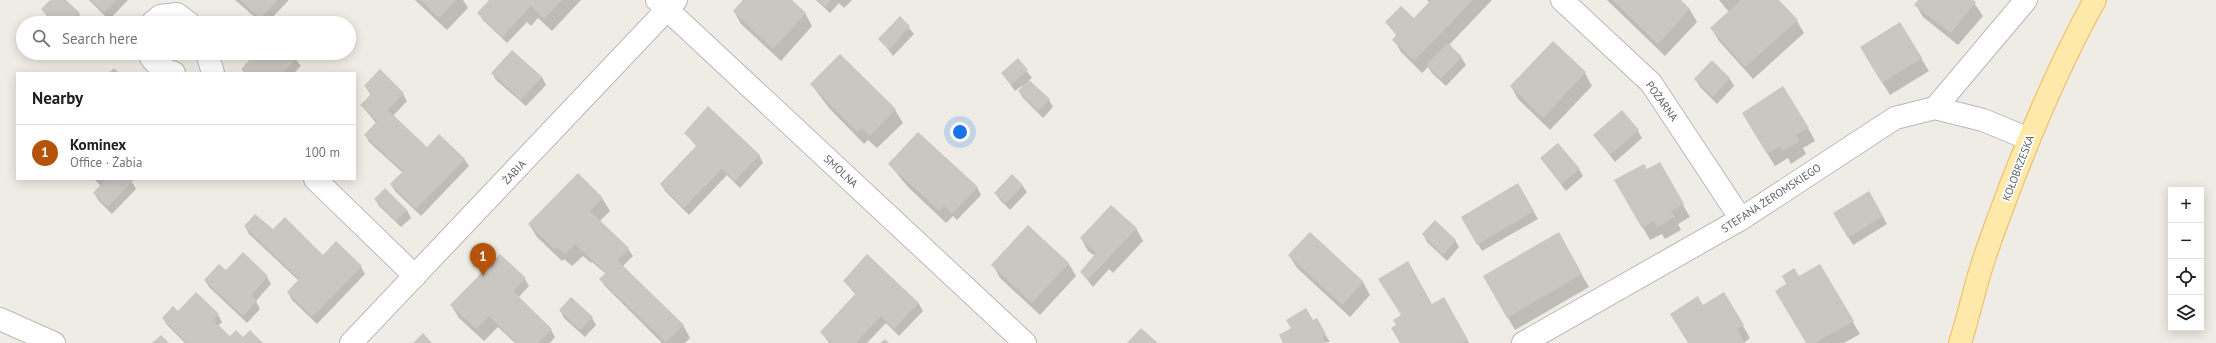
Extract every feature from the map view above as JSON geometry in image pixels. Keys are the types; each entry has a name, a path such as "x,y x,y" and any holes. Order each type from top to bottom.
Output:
{"main road":[{"name":"KOŁOBRZESKA","path":"1960,343 1987,251 2029,139 2081,26 2095,0"}],"street":[{"name":"POŻARNA","path":"1562,0 1651,84 1741,219"},
{"path":"1935,108 2026,0"},
{"name":"ŻABIA","path":"351,343 415,276 667,3"},
{"name":"SMOLNA","path":"667,3 1025,343"},
{"path":"160,16 177,14 180,16"},
{"path":"153,60 166,70 171,72"},
{"path":"208,60 213,72"},
{"name":"STEFANA ŻEROMSKIEGO","path":"1523,343 1741,219 1895,118 1935,108 1984,120 2029,139"},
{"path":"316,180 415,276"},
{"path":"0,319 54,343"}],"building":[{"path":"50,0 66,0 80,13 77,16 48,16 41,9"},
{"path":"91,0 116,0 104,13"},
{"path":"240,0 278,0 263,16 257,16"},
{"path":"420,0 456,0 439,18"},
{"path":"489,0 562,0 544,19 531,6 502,37 477,13"},
{"path":"743,0 792,0 806,13 773,49 733,11"},
{"path":"818,0 831,0 825,7"},
{"path":"1431,0 1473,0 1414,61 1392,40 1397,34 1385,22 1401,6 1414,18"},
{"path":"1612,0 1681,0 1690,9 1658,44"},
{"path":"1741,0 1779,0 1798,20 1745,67 1710,28"},
{"path":"1918,0 1973,0 1976,2 1951,33 1914,5"},
{"path":"900,16 910,26 889,50 878,39"},
{"path":"1900,22 1922,58 1882,83 1860,47"},
{"path":"1553,41 1586,72 1543,118 1510,86"},
{"path":"1448,43 1462,57 1441,79 1426,65"},
{"path":"512,50 542,77 521,100 491,73"},
{"path":"840,54 896,109 870,136 861,128 857,132 810,84"},
{"path":"1018,58 1028,70 1011,85 1001,73"},
{"path":"249,60 295,60 284,72 244,72 241,69"},
{"path":"1712,60 1730,78 1713,97 1694,79"},
{"path":"114,68 118,72 110,72"},
{"path":"380,69 404,93 388,110 427,147 439,134 465,159 416,209 390,184 403,171 364,135 377,121 360,105 372,93 364,86"},
{"path":"1029,80 1050,99 1038,111 1018,91"},
{"path":"1783,86 1809,128 1796,135 1800,141 1783,151 1780,146 1767,154 1742,113"},
{"path":"708,106 760,155 735,181 722,169 684,208 660,184 697,145 684,133"},
{"path":"1622,110 1639,130 1610,155 1593,135"},
{"path":"918,132 978,187 952,214 944,206 939,211 888,164"},
{"path":"1558,143 1580,169 1561,184 1540,158"},
{"path":"1660,162 1684,204 1671,211 1675,217 1657,227 1654,221 1642,228 1614,180 1644,164 1647,169"},
{"path":"578,173 603,198 590,211 629,248 618,261 684,325 666,342 599,279 606,273 575,244 565,254 556,247 554,249 528,224"},
{"path":"1012,174 1023,185 1006,203 994,193"},
{"path":"105,180 133,181 108,207 93,193"},
{"path":"1518,183 1534,211 1477,245 1461,217"},
{"path":"385,188 407,210 396,221 374,199"},
{"path":"1869,191 1883,216 1848,238 1833,213"},
{"path":"1111,205 1137,228 1088,280 1080,272 1096,253 1080,238"},
{"path":"255,214 273,229 285,217 323,255 336,241 362,266 312,317 287,292 299,279 244,226"},
{"path":"1435,220 1456,240 1443,255 1422,234"},
{"path":"1028,225 1069,263 1032,303 991,265"},
{"path":"1310,232 1364,282 1342,305 1288,255"},
{"path":"1559,232 1582,274 1507,318 1483,276"},
{"path":"243,252 268,276 251,295 257,301 243,316 204,280 219,264 226,270"},
{"path":"500,254 526,278 513,291 552,329 538,343 517,343 489,316 476,329 450,305"},
{"path":"867,254 919,303 894,329 881,316 856,343 831,343 820,332 856,293 843,281"},
{"path":"1408,261 1432,304 1444,297 1468,340 1462,343 1400,343 1391,328 1396,325 1393,320 1401,315 1378,279"},
{"path":"1820,264 1854,321 1815,343 1806,343 1775,291 1786,284 1782,276 1794,268 1799,276"},
{"path":"196,292 219,314 213,320 230,336 236,330 243,337 250,330 263,343 187,343 162,318 173,306 178,311"},
{"path":"1724,292 1744,325 1737,329 1745,343 1688,343 1670,314 1698,296 1703,305"},
{"path":"571,297 593,317 580,330 559,310"},
{"path":"1306,308 1313,320 1317,318 1326,334 1322,337 1326,343 1283,343 1279,335 1291,328 1286,320"},
{"path":"1141,328 1158,343 1127,343"},
{"path":"423,333 432,343 413,343"},
{"path":"161,335 169,343 152,343"},
{"path":"885,339 889,343 880,343"}],"place":[{"name":"Kominex","path":"483,276"}]}
